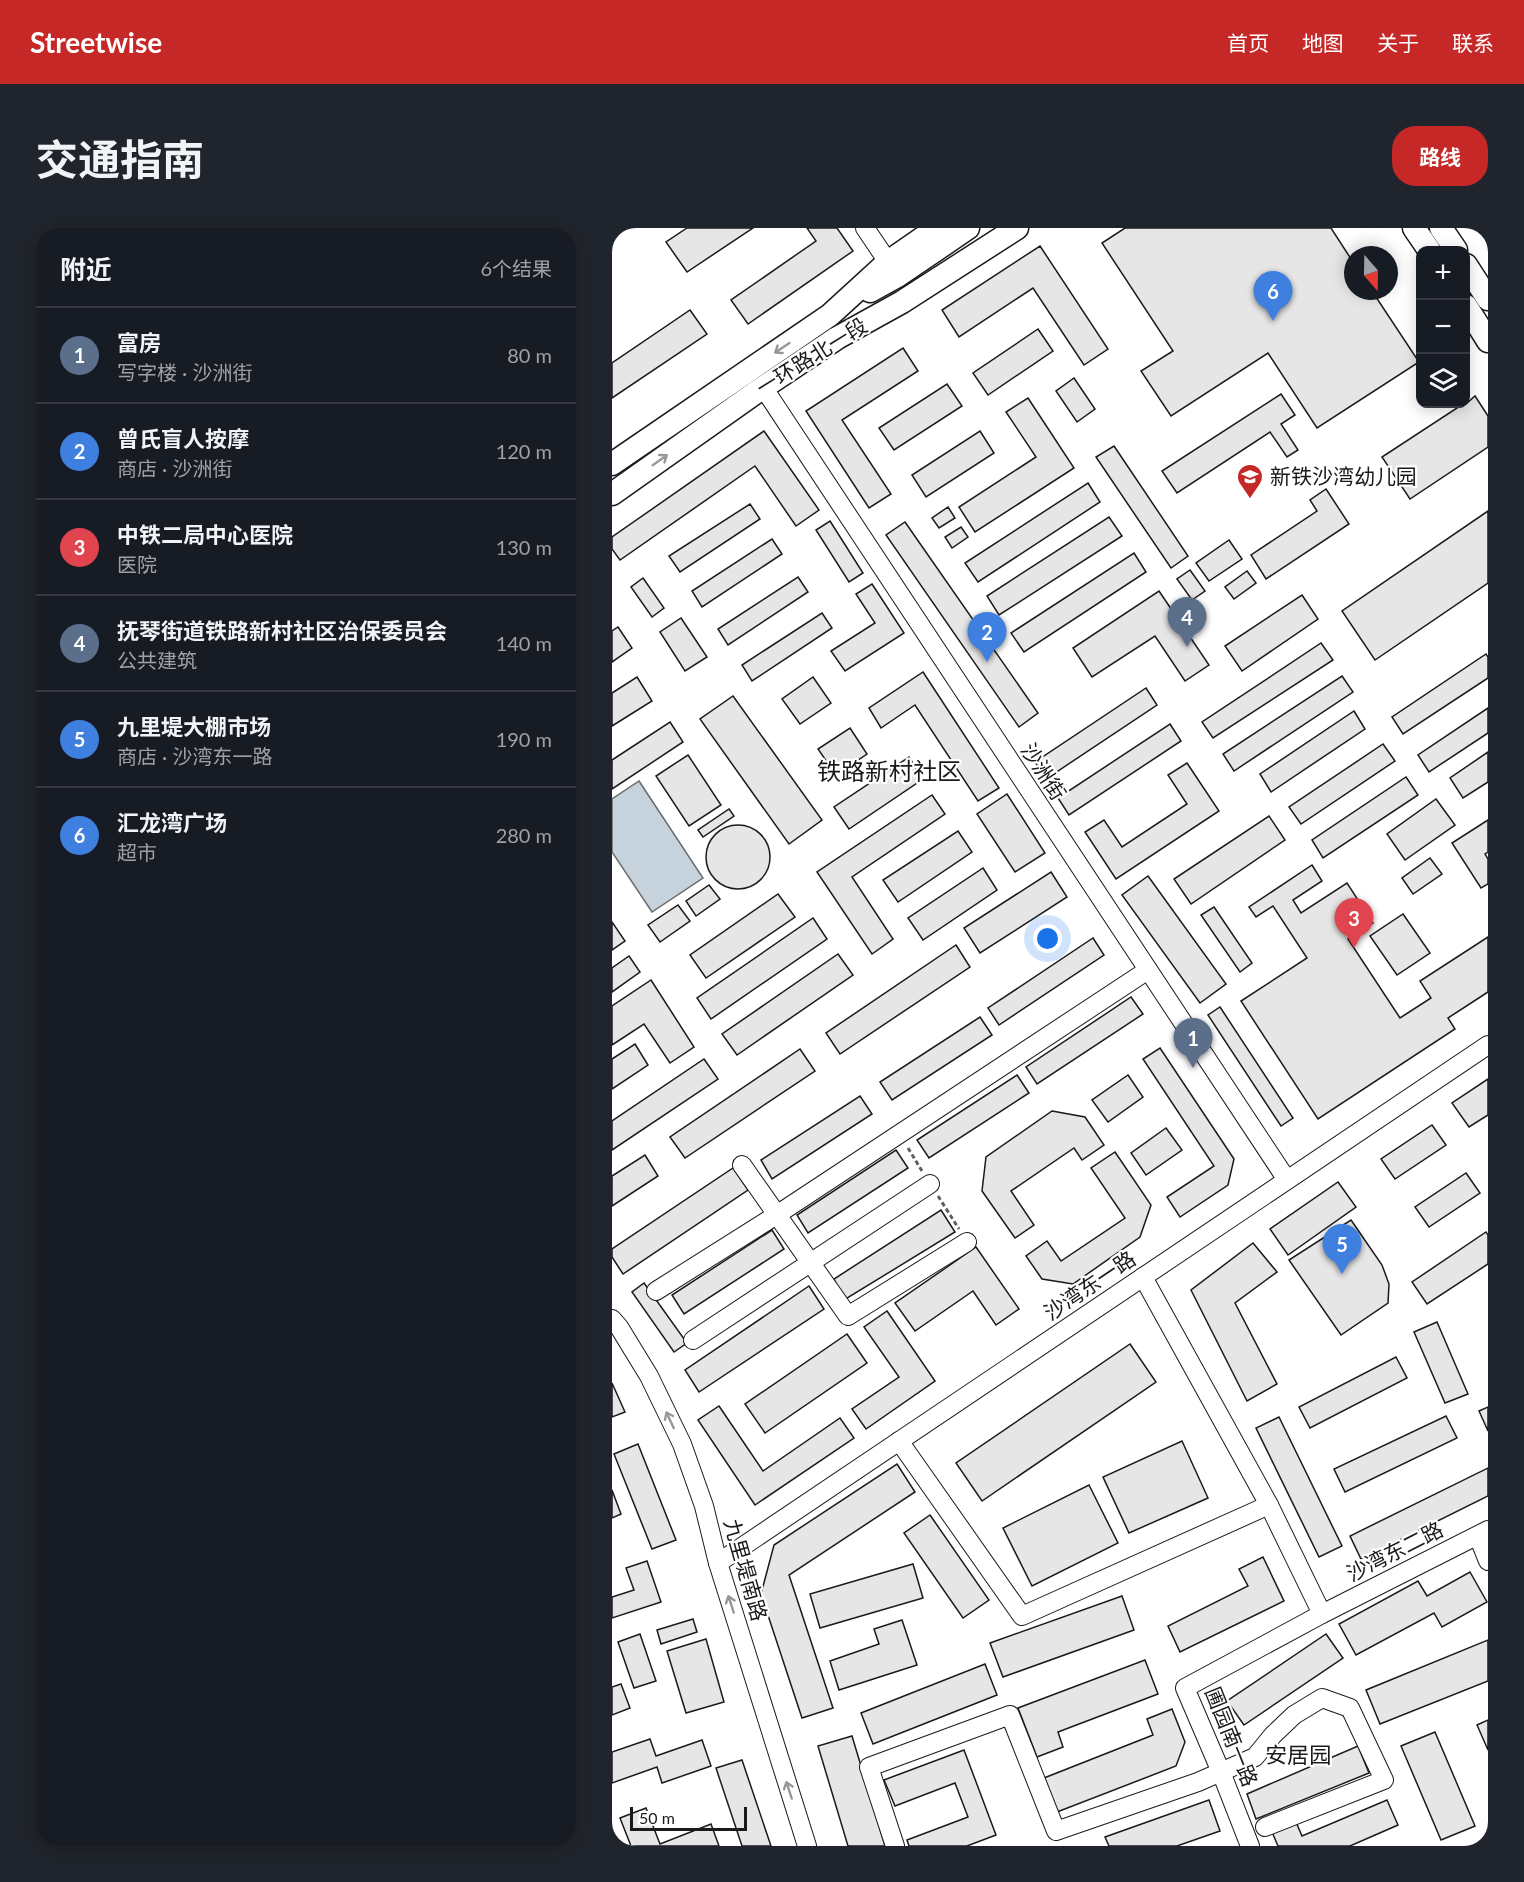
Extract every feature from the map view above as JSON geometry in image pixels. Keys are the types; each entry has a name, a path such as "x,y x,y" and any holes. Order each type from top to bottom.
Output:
{"main road":[{"name":"一环路北一段","path":"612,464 830,315 897,274 937,228"},
{"path":"837,338 897,274 968,228"},
{"path":"897,274 992,228"},
{"name":"一环路北一段","path":"612,494 763,387 837,338 902,302 1017,228"},
{"path":"1414,228 1426,246"},
{"path":"1441,228 1453,246"},
{"path":"1470,271 1488,299"},
{"path":"1470,312 1488,341"}],"street":[{"path":"864,228 897,274"},
{"name":"沙洲街","path":"763,387 1287,1180"},
{"path":"656,1290 778,1214 1148,970"},
{"name":"沙湾东一路","path":"718,1563 1488,1045"},
{"path":"742,1165 848,1316 967,1242"},
{"path":"693,1340 930,1184"},
{"path":"1143,1277 1269,1505 1322,1614"},
{"name":"九里堤南路","path":"612,1319 649,1376 682,1444 704,1506 718,1563 807,1846"},
{"path":"899,1441 1022,1616 1269,1505"},
{"path":"1483,1533 1488,1561"},
{"name":"沙湾东二路","path":"1322,1614 1483,1533"},
{"name":"圃园南一路","path":"1250,1846 1185,1689 1322,1614"},
{"path":"895,1846 869,1767 1010,1714 1056,1831 1198,1782 1255,1757 1294,1715 1322,1698 1350,1708 1384,1780 1265,1827"}],"shaded area":[{"path":"639,781 703,878 652,912 612,852 612,799"}],"building":[{"path":"687,228 753,228 687,272 666,242"},
{"path":"807,228 837,228 853,251 748,324 731,300 816,241"},
{"path":"1125,228 1331,228 1344,248 1344,300 1378,300 1416,357 1416,364 1317,428 1268,353 1171,416 1141,371 1173,351 1102,243"},
{"path":"1040,246 1108,349 1084,365 1033,288 959,337 942,310"},
{"path":"690,310 707,334 612,398 612,363"},
{"path":"1038,329 1053,351 988,395 973,373"},
{"path":"903,348 918,371 842,420 891,494 869,508 806,411"},
{"path":"1074,378 1095,409 1077,422 1056,391"},
{"path":"947,384 962,406 894,450 879,428"},
{"path":"1281,394 1295,415 1281,424 1298,450 1287,457 1270,432 1177,493 1162,471"},
{"path":"1475,396 1488,416 1488,447 1410,499 1382,457 1457,408 1470,408 1470,400"},
{"path":"1028,398 1074,468 975,532 959,507 1036,457 1006,412"},
{"path":"764,431 819,510 796,526 755,466 620,560 612,549 612,537"},
{"path":"980,431 994,453 926,497 912,475"},
{"path":"1114,446 1188,556 1171,568 1096,457"},
{"path":"1088,483 1100,502 978,582 965,563"},
{"path":"1326,489 1349,524 1266,579 1251,555 1317,511 1310,500"},
{"path":"750,504 760,519 680,572 669,556"},
{"path":"948,507 955,518 939,528 932,518"},
{"path":"1488,511 1488,583 1375,660 1342,611"},
{"path":"1109,517 1122,536 999,615 987,596"},
{"path":"830,521 863,573 849,582 816,530"},
{"path":"905,522 1038,713 1019,727 886,535"},
{"path":"961,527 968,537 952,548 945,537"},
{"path":"772,539 782,554 702,607 692,591"},
{"path":"1229,540 1242,559 1209,581 1196,563"},
{"path":"1134,553 1146,572 1024,652 1011,633"},
{"path":"1190,570 1205,591 1192,600 1177,579"},
{"path":"1247,571 1256,583 1234,599 1225,587"},
{"path":"798,577 808,592 728,645 718,629"},
{"path":"643,578 664,608 652,617 631,587"},
{"path":"872,584 904,633 845,671 831,651 875,623 856,594"},
{"path":"1159,591 1209,665 1185,681 1155,636 1092,677 1073,648"},
{"path":"1302,595 1318,619 1242,671 1225,646"},
{"path":"822,613 832,628 752,681 742,665"},
{"path":"681,618 707,657 685,671 660,632"},
{"path":"618,627 632,648 612,662 612,631"},
{"path":"1321,643 1333,660 1213,738 1202,722"},
{"path":"1486,654 1488,678 1403,734 1392,717"},
{"path":"923,672 999,788 978,801 915,705 881,728 869,708"},
{"path":"1342,676 1353,692 1234,771 1223,754"},
{"path":"637,677 652,701 612,726 612,693"},
{"path":"813,677 831,703 800,724 782,699"},
{"path":"1146,688 1157,705 1046,779 1035,762"},
{"path":"733,696 822,820 789,844 700,719"},
{"path":"1488,708 1488,733 1429,772 1418,755"},
{"path":"1354,711 1365,729 1271,792 1260,774"},
{"path":"670,722 683,742 612,789 612,760"},
{"path":"1170,724 1181,741 1069,815 1058,798"},
{"path":"850,728 867,754 836,775 818,749"},
{"path":"1383,744 1395,761 1301,824 1289,807"},
{"path":"1488,752 1488,782 1463,798 1450,778"},
{"path":"688,755 721,805 689,826 656,776"},
{"path":"909,757 923,779 849,829 834,807"},
{"path":"1187,763 1219,811 1116,879 1085,832 1104,820 1122,847 1187,804 1168,775"},
{"path":"1406,777 1418,795 1323,858 1312,840"},
{"path":"1007,794 1045,853 1015,872 977,814"},
{"path":"932,795 945,814 852,877 893,939 872,954 817,872"},
{"path":"1436,799 1455,825 1405,860 1387,834"},
{"path":"729,809 734,816 703,837 698,830"},
{"path":"1269,816 1285,840 1191,904 1174,879"},
{"path":"1488,820 1488,852 1485,854 1488,859 1488,884 1481,888 1452,843"},
{"path":"738,825 756,830 761,834 765,839 770,857 765,875 761,880 756,884 738,889 720,884 715,880 711,875 706,857 711,839 715,834 720,830"},
{"path":"958,831 972,852 898,902 883,880"},
{"path":"1430,858 1442,874 1413,894 1402,878"},
{"path":"1312,865 1322,881 1293,900 1301,913 1347,883 1373,923 1348,939 1400,1018 1431,998 1420,981 1488,937 1488,992 1448,1018 1455,1029 1318,1119 1241,1001 1307,958 1273,906 1256,917 1249,907"},
{"path":"983,868 997,890 923,940 908,918"},
{"path":"1051,872 1067,897 980,953 964,928"},
{"path":"1148,876 1226,984 1200,1003 1122,895"},
{"path":"709,885 720,899 696,916 686,901"},
{"path":"778,894 795,917 706,978 690,955"},
{"path":"678,905 690,921 660,942 648,925"},
{"path":"1214,907 1252,963 1240,972 1201,915"},
{"path":"1403,914 1430,953 1397,975 1370,936"},
{"path":"813,918 827,939 711,1019 697,998"},
{"path":"612,922 625,941 612,950"},
{"path":"1093,938 1104,955 999,1025 988,1008"},
{"path":"956,945 970,967 840,1054 826,1033"},
{"path":"838,954 853,975 737,1055 722,1034"},
{"path":"629,956 640,972 612,992 612,968"},
{"path":"651,980 694,1047 670,1063 644,1024 612,1045 612,1006"},
{"path":"1131,997 1143,1014 1037,1084 1026,1067"},
{"path":"1220,1007 1293,1118 1281,1126 1208,1015"},
{"path":"980,1017 992,1035 892,1100 880,1082"},
{"path":"635,1044 648,1065 612,1089 612,1059"},
{"path":"1160,1048 1234,1159 1228,1185 1180,1217 1167,1197 1214,1166 1143,1059"},
{"path":"800,1049 815,1071 685,1158 670,1137"},
{"path":"704,1059 718,1079 612,1150 612,1121"},
{"path":"1017,1075 1029,1093 929,1158 917,1140"},
{"path":"1128,1075 1143,1097 1108,1122 1092,1100"},
{"path":"1488,1079 1488,1115 1469,1127 1452,1103"},
{"path":"860,1096 872,1114 772,1179 761,1160"},
{"path":"1052,1111 1085,1117 1104,1145 1082,1160 1074,1148 1011,1191 1034,1225 1015,1238 982,1191 986,1157"},
{"path":"1432,1125 1446,1145 1395,1179 1381,1159"},
{"path":"1166,1128 1182,1150 1146,1175 1131,1153"},
{"path":"896,1150 908,1168 808,1233 797,1215"},
{"path":"1115,1152 1151,1205 1140,1237 1073,1284 1042,1279 1026,1256 1047,1241 1061,1261 1125,1218 1091,1168"},
{"path":"645,1155 658,1176 612,1206 612,1176"},
{"path":"733,1168 748,1190 623,1274 612,1257 612,1249"},
{"path":"1466,1173 1480,1193 1429,1227 1415,1207"},
{"path":"1338,1182 1356,1207 1288,1255 1270,1229"},
{"path":"941,1210 955,1232 844,1300 834,1279"},
{"path":"1351,1220 1382,1265 1389,1284 1388,1303 1341,1335 1289,1260"},
{"path":"772,1230 784,1249 684,1314 672,1295"},
{"path":"1486,1232 1488,1235 1488,1264 1427,1304 1412,1282"},
{"path":"1253,1243 1277,1272 1235,1303 1277,1384 1247,1401 1191,1290"},
{"path":"976,1247 1019,1309 996,1325 973,1291 915,1331 895,1303"},
{"path":"644,1283 687,1343 674,1352 632,1292"},
{"path":"809,1286 824,1309 699,1392 685,1370"},
{"path":"887,1311 935,1381 866,1429 852,1409 899,1377 864,1327"},
{"path":"1437,1322 1468,1394 1445,1403 1414,1332"},
{"path":"847,1334 867,1363 765,1433 745,1404"},
{"path":"1130,1344 1156,1382 982,1501 956,1463"},
{"path":"1396,1357 1407,1378 1310,1428 1299,1407"},
{"path":"612,1383 625,1412 612,1417"},
{"path":"719,1406 763,1471 840,1418 854,1438 755,1505 698,1420"},
{"path":"1488,1407 1488,1431 1479,1411"},
{"path":"1446,1416 1457,1438 1345,1492 1334,1469"},
{"path":"1279,1417 1342,1546 1319,1557 1256,1428"},
{"path":"1182,1441 1208,1498 1129,1533 1103,1477"},
{"path":"638,1444 676,1540 652,1549 614,1454"},
{"path":"897,1464 915,1492 789,1575 833,1708 802,1718 761,1594 774,1545"},
{"path":"1488,1468 1488,1496 1361,1559 1350,1536"},
{"path":"1089,1485 1118,1543 1032,1586 1003,1528"},
{"path":"612,1490 621,1514 612,1518"},
{"path":"930,1515 989,1600 963,1618 904,1533"},
{"path":"1263,1557 1284,1601 1180,1652 1168,1626 1248,1586 1239,1569"},
{"path":"647,1561 661,1602 612,1618 612,1597 634,1590 626,1568"},
{"path":"913,1564 923,1598 820,1628 810,1594"},
{"path":"1470,1572 1487,1602 1442,1627 1434,1613 1356,1655 1339,1624 1418,1581 1427,1596"},
{"path":"1122,1596 1134,1630 1003,1677 990,1643"},
{"path":"693,1619 697,1632 661,1644 657,1630"},
{"path":"902,1620 917,1665 839,1690 830,1661 879,1644 874,1629"},
{"path":"640,1634 656,1681 634,1688 618,1642"},
{"path":"1326,1634 1343,1658 1244,1725 1227,1701"},
{"path":"706,1639 724,1702 686,1713 667,1651"},
{"path":"1488,1640 1488,1681 1380,1724 1366,1690"},
{"path":"1145,1660 1158,1694 1058,1732 1063,1747 1037,1757 1018,1708"},
{"path":"985,1664 997,1695 873,1744 861,1713"},
{"path":"621,1684 630,1708 612,1715 612,1687"},
{"path":"1172,1709 1185,1742 1176,1766 1057,1812 1044,1778 1153,1735 1147,1719"},
{"path":"1488,1720 1488,1750 1477,1725"},
{"path":"1435,1732 1475,1826 1441,1840 1401,1746"},
{"path":"852,1736 885,1846 848,1846 818,1746"},
{"path":"650,1739 656,1756 702,1740 711,1766 662,1783 657,1767 612,1783 612,1752"},
{"path":"1358,1746 1369,1773 1256,1819 1247,1794"},
{"path":"964,1750 996,1835 967,1846 909,1846 907,1840 968,1817 955,1783 895,1806 884,1780"},
{"path":"742,1760 771,1846 742,1846 716,1768"},
{"path":"1209,1800 1220,1831 1177,1846 1109,1846 1105,1837"},
{"path":"1387,1800 1398,1825 1350,1846 1278,1846 1272,1832 1296,1822 1302,1836"},
{"path":"646,1808 660,1844 711,1824 719,1846 631,1846 620,1818"}],"place":[{"name":"汇龙湾广场","path":"1273,321"},
{"name":"新铁沙湾幼儿园","path":"1250,500"},
{"name":"抚琴街道铁路新村社区治保委员会","path":"1187,647"},
{"name":"曾氏盲人按摩","path":"987,662"},
{"name":"中铁二局中心医院","path":"1354,948"},
{"name":"富房","path":"1193,1068"},
{"name":"九里堤大棚市场","path":"1342,1274"}],"district":[{"name":"铁路新村社区","path":"889,772"},
{"name":"安居园","path":"1298,1755"}]}
